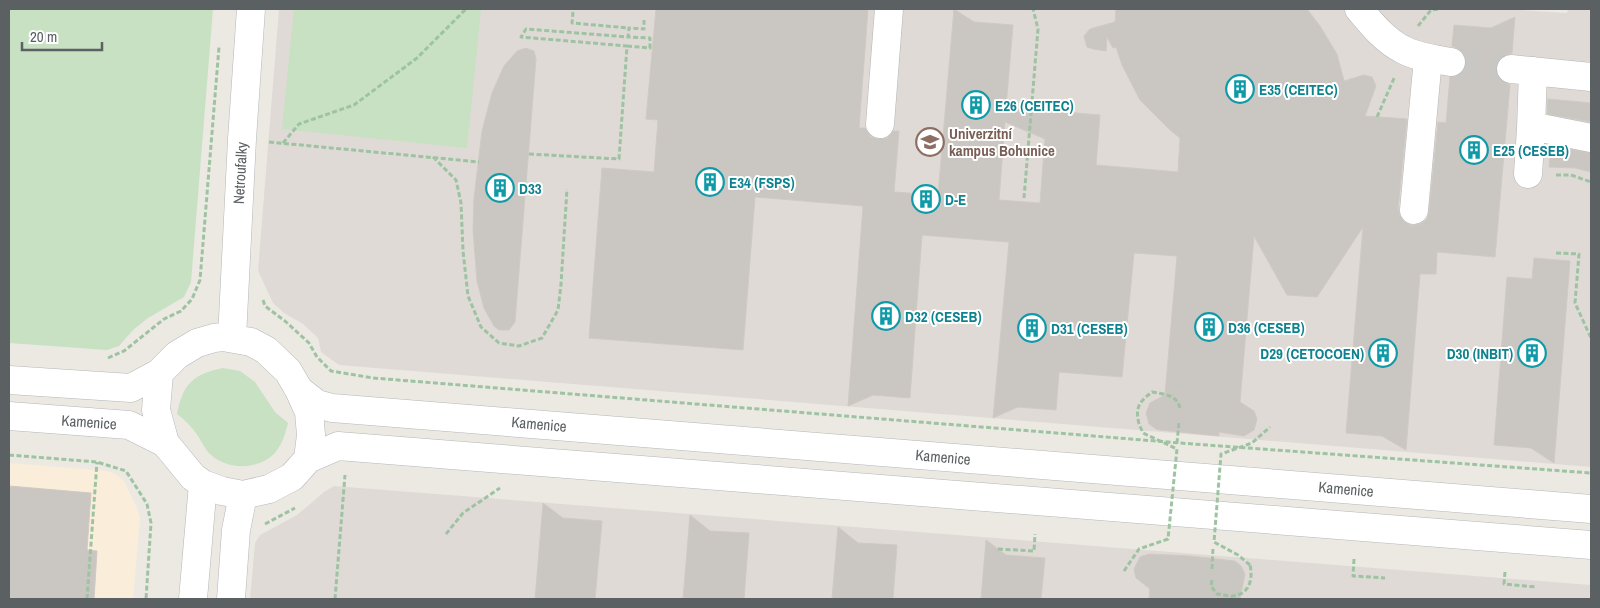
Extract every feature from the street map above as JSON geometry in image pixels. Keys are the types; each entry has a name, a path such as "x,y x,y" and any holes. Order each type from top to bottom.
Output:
{"street":[{"name":"Netroufalky","path":"232,338 242,139 252,9"},
{"path":"880,124 890,9"},
{"path":"1359,9 1376,30 1401,49 1439,60 1414,210"},
{"path":"1528,174 1531,129 1522,70 1591,77"},
{"path":"1531,129 1591,138"},
{"name":"Kamenice","path":"9,380 131,388 158,373 177,354 197,342 214,338 232,338 251,342 266,350 288,371 299,390 309,412 311,434 308,459"},
{"name":"Kamenice","path":"158,373 156,410 165,442 189,472 204,484 222,491 243,495 257,493 281,484 292,477 308,459 338,446 366,447 1591,546"},
{"name":"Kamenice","path":"299,390 318,404 332,408 1591,509"},
{"name":"Kamenice","path":"9,416 129,425 165,442"},
{"path":"193,599 204,484"},
{"path":"231,599 236,530 243,495"}],"path":[{"path":"283,143 299,124 354,106 417,58 466,9"},
{"path":"1024,198 1038,28 1033,9"},
{"path":"572,12 572,23 644,28 644,20"},
{"path":"526,28 650,38 650,48 627,46 521,37 526,28"},
{"path":"628,37 629,28"},
{"path":"104,360 124,351 164,319 181,311 192,299 200,280 219,38"},
{"path":"528,154 619,159 627,46"},
{"path":"1376,117 1395,76"},
{"path":"269,142 479,162"},
{"path":"434,157 456,180 461,203 463,251 468,296 481,327 499,342 520,346 542,338 558,310 562,284 567,189"},
{"path":"1528,174 1571,175 1591,182"},
{"path":"1556,253 1579,254 1575,303 1591,338"},
{"path":"262,299 265,306 309,343 317,357 331,370 372,378 1591,473"},
{"path":"1124,571 1139,549 1168,540 1177,449 1143,433 1137,414 1140,401 1152,392 1168,394 1177,400 1180,410"},
{"path":"1178,442 1179,422"},
{"path":"1212,580 1211,586 1217,594 1233,596 1244,592 1251,584 1250,565 1238,555 1214,542 1221,454 1252,444 1270,427"},
{"path":"9,455 97,462 126,471 147,504 151,524 146,599"},
{"path":"87,599 97,462"},
{"path":"339,475 351,476"},
{"path":"335,599 344,476"},
{"path":"446,534 463,513 500,488"},
{"path":"258,528 298,506"},
{"path":"998,549 1034,551 1035,534"},
{"path":"1212,569 1213,548"},
{"path":"1354,559 1353,576 1385,578"},
{"path":"1505,572 1504,584 1536,587"}],"shaded area":[{"name":"Univerzitní kampus Bohunice","path":"279,9 1507,9 1566,13 1570,9 1591,9 1591,467 339,365 321,352 318,338 303,324 284,313 273,303 258,271"},
{"path":"9,463 108,471 124,481 137,508 140,519 133,599 9,599"},
{"path":"334,486 1591,585 1591,599 250,599 255,543 260,535 297,515"}],"green space":[{"path":"9,9 213,9 191,282 184,297 148,318 133,330 119,346 107,350 9,343"},
{"path":"294,9 481,9 467,148 282,129"},
{"path":"223,368 240,371 255,382 275,412 288,423 283,440 277,451 267,460 250,466 241,466 231,465 215,458 208,452 186,421 177,414 182,395 191,382 204,373"}],"building":[{"path":"656,9 868,9 859,128 865,128 871,137 878,139 887,138 894,131 899,131 894,192 938,195 954,9 974,22 1013,25 1006,107 1100,115 1096,165 1178,172 1180,138 1140,100 1122,65 1116,47 1113,48 1107,37 1106,51 1087,47 1084,36 1090,29 1115,22 1116,9 1307,9 1337,54 1344,81 1364,75 1372,77 1376,86 1365,116 1407,119 1398,209 1400,216 1405,222 1413,226 1421,224 1427,219 1429,212 1438,122 1446,123 1450,77 1457,76 1463,72 1466,65 1466,57 1461,50 1452,46 1454,25 1491,28 1515,17 1512,53 1505,55 1499,60 1495,68 1497,75 1502,81 1510,85 1495,257 1437,252 1436,274 1420,274 1406,450 1382,436 1346,433 1363,227 1317,297 1287,295 1254,236 1240,402 1254,411 1257,419 1254,430 1244,436 1219,432 1219,436 1160,430 1149,424 1146,413 1150,403 1165,395 1177,256 1134,253 1122,377 1059,372 1056,410 1018,407 993,418 1009,242 922,235 910,398 873,395 848,406 863,206 755,197 743,350 589,338 602,168 654,172 658,120 646,119","holes":["1005,122 1045,139 1040,203 999,200"]},
{"name":"D33","path":"526,48 534,51 536,59 515,322 509,330 499,330 494,326 484,308 477,281 473,230 474,198 482,131 492,93 504,66 517,51"},
{"path":"1548,99 1591,103 1591,122 1547,114"},
{"path":"1551,146 1591,153 1591,172 1575,168 1549,167"},
{"name":"D30 (INBIT)","path":"1534,258 1570,261 1554,463 1531,448 1494,445 1507,277 1532,279"},
{"path":"9,486 91,493 87,550 97,551 94,599 9,599"},
{"path":"543,503 563,518 602,521 595,599 535,599"},
{"path":"690,515 710,531 749,533 744,599 683,599"},
{"path":"838,527 858,543 897,545 893,599 832,599"},
{"path":"986,540 1006,555 1045,558 1041,599 981,599"},
{"path":"1149,554 1235,561 1241,566 1245,574 1240,599 1149,599 1150,589 1136,578 1134,569 1140,557"}],"tunnel":[{"path":"1451,62 1511,69"}],"place":[{"name":"E35 (CEITEC)","path":"1240,89"},
{"name":"E26 (CEITEC)","path":"976,105"},
{"name":"Univerzitní kampus Bohunice","path":"930,142"},
{"name":"E25 (CESEB)","path":"1474,150"},
{"name":"E34 (FSPS)","path":"710,182"},
{"name":"D33","path":"500,188"},
{"name":"D-E","path":"926,199"},
{"name":"D32 (CESEB)","path":"886,316"},
{"name":"D36 (CESEB)","path":"1209,327"},
{"name":"D31 (CESEB)","path":"1032,328"},
{"name":"D29 (CETOCOEN)","path":"1383,353"},
{"name":"D30 (INBIT)","path":"1532,353"}]}
